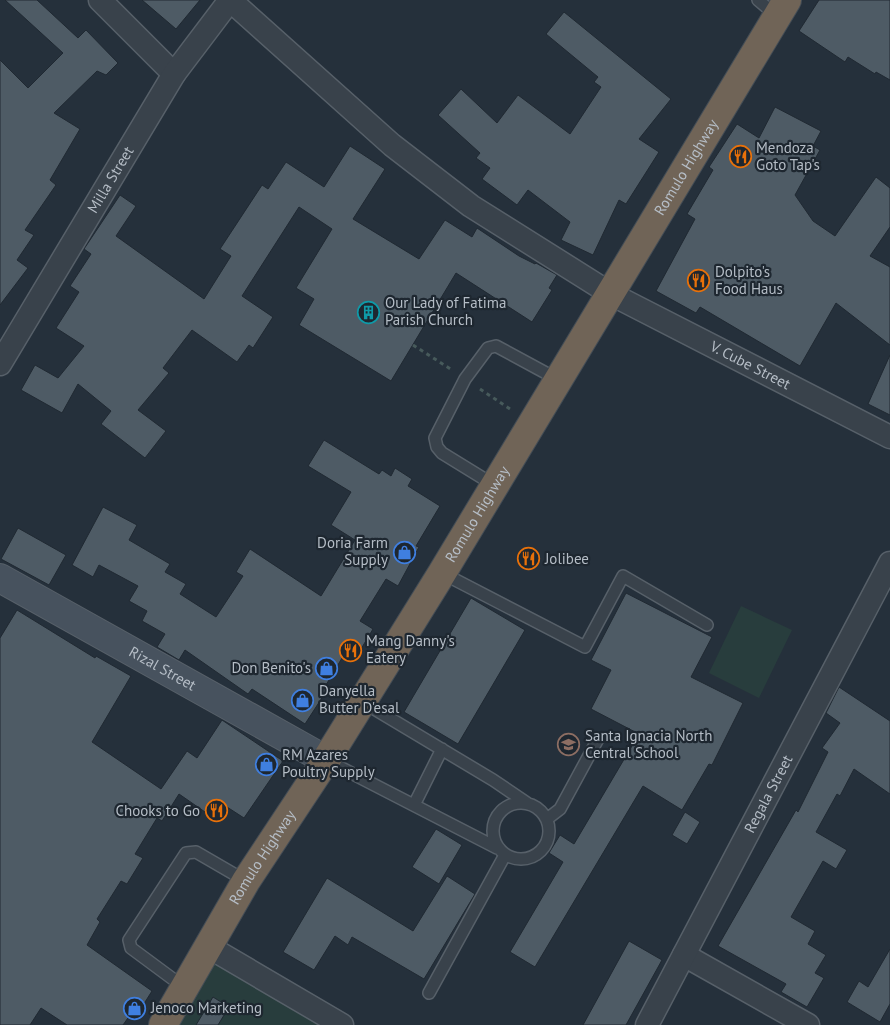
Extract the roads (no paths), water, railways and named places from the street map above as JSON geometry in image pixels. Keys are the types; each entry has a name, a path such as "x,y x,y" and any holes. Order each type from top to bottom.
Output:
{"highway":[{"name":"Romulo Highway","path":"163,1025 246,881 326,760 442,573 530,423 611,294 774,5"}],"street":[{"path":"100,0 174,74"},
{"name":"Milla Street","path":"0,364 174,74 230,0"},
{"name":"V. Cube Street","path":"230,0 399,151 472,206 611,294 890,437"},
{"name":"Regala Street","path":"646,1025 890,563"},
{"name":"Rizal Street","path":"0,578 326,760"},
{"path":"209,947 342,1025"},
{"path":"684,954 808,1025"}],"lane":[{"path":"494,485 442,453 437,447 435,438 465,379 488,348 496,346 557,379"},
{"path":"442,573 585,647 623,576 707,625"},
{"path":"326,760 519,860 534,857 545,848 550,833 547,819 537,808 362,701"},
{"path":"547,819 560,809 598,738"},
{"path":"414,805 442,749"},
{"path":"502,852 493,837 493,826 497,815 505,807 516,803 527,803"},
{"path":"185,988 131,948 129,940 186,853 196,852 246,881"},
{"path":"429,994 502,852"}],"place":[{"name":"Mendoza Goto Tap's","path":"740,157"},
{"name":"Dolpito's Food Haus","path":"699,281"},
{"name":"Our Lady of Fatima Parish Church","path":"369,312"},
{"name":"Doria Farm Supply","path":"404,552"},
{"name":"Jolibee","path":"529,559"},
{"name":"Mang Danny's Eatery","path":"350,650"},
{"name":"Don Benito's","path":"327,668"},
{"name":"Danyella Butter D'esal","path":"303,700"},
{"name":"Santa Ignacia North Central School","path":"569,745"},
{"name":"RM Azares Poultry Supply","path":"266,764"},
{"name":"Chooks to Go","path":"216,811"},
{"name":"Jenoco Marketing","path":"135,1008"}]}
